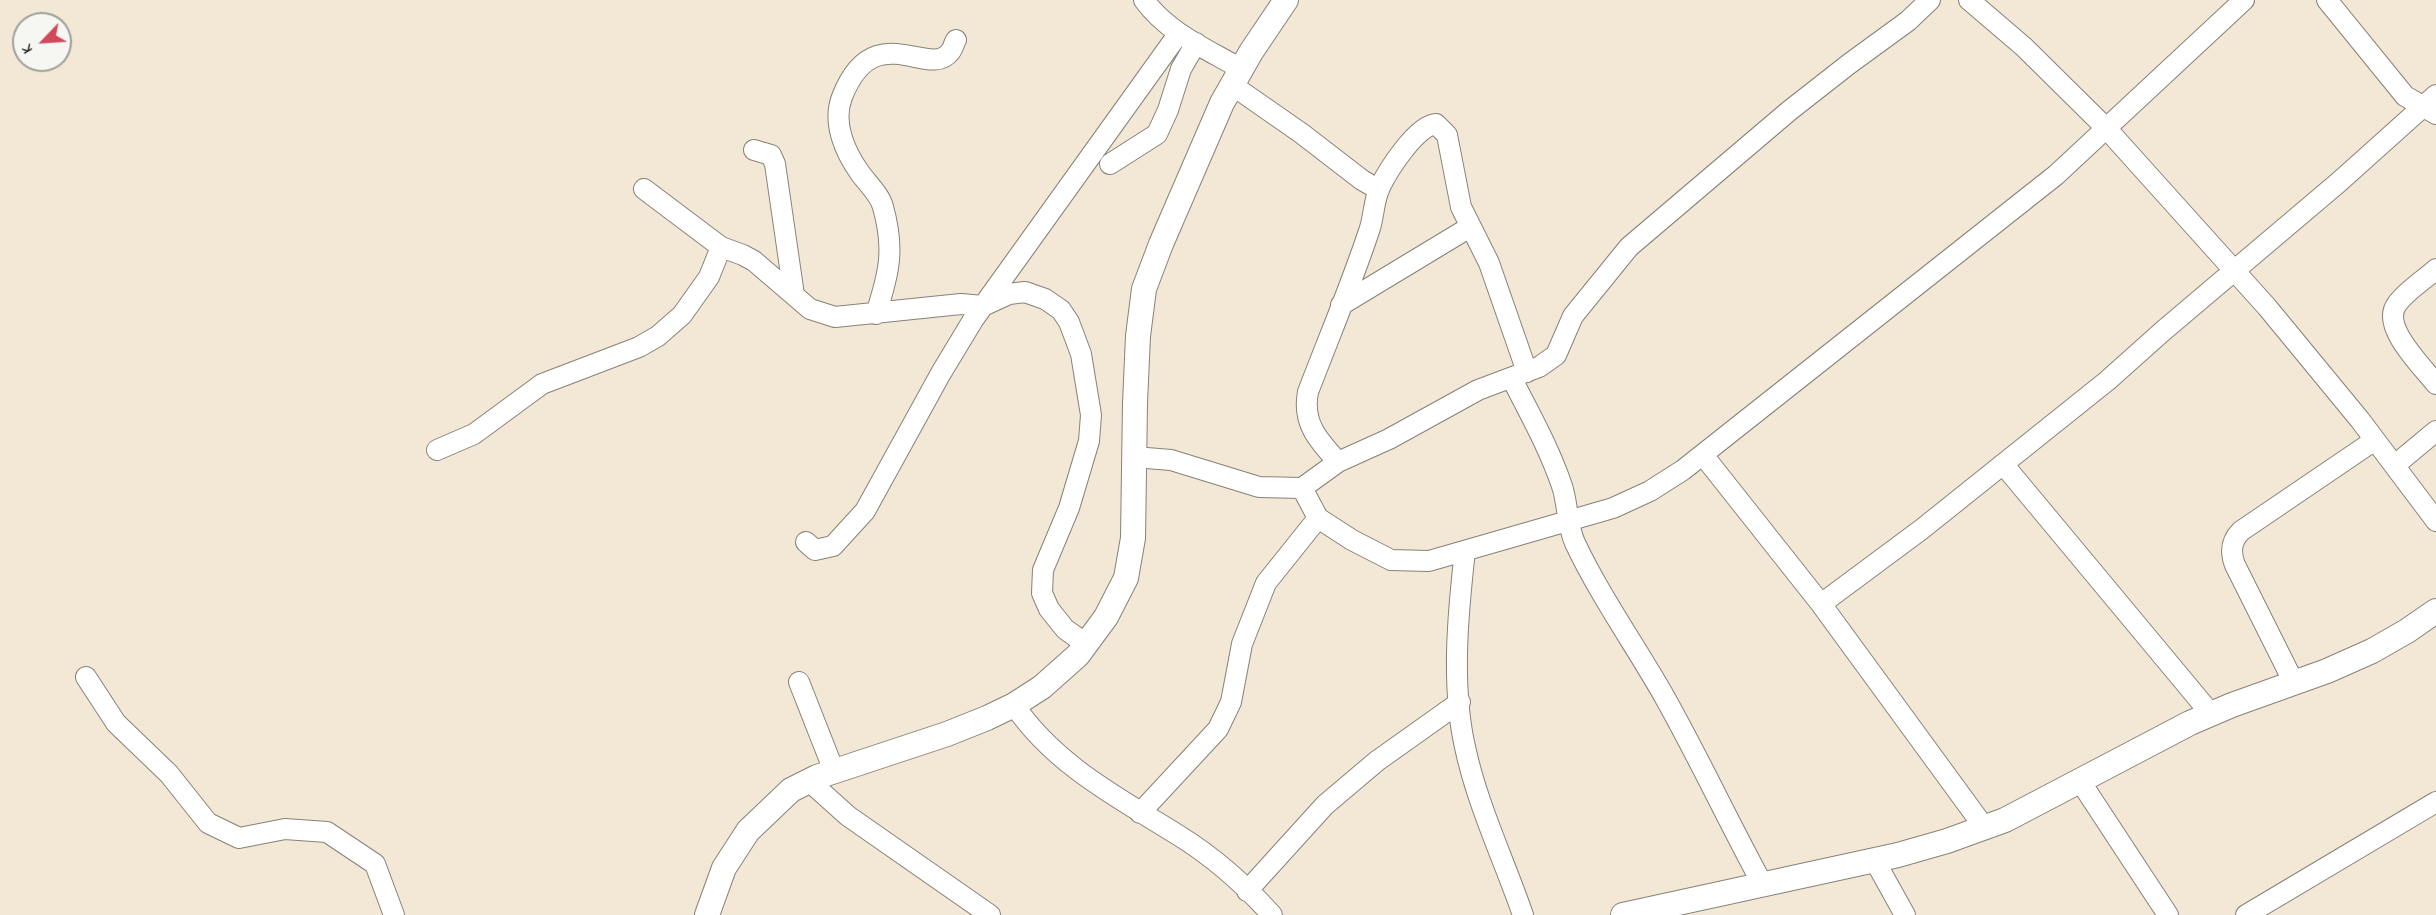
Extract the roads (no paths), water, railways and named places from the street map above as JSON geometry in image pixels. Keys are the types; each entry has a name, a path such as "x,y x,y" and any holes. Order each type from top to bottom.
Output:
{"street":[{"path":"1144,0 1156,16 1237,77 1301,133 1362,180 1379,190"},
{"path":"710,913 724,868 748,831 790,790 834,771 947,734 1014,705 1042,687 1078,655 1106,617 1126,578 1133,538 1138,336 1144,289 1170,222 1222,103 1286,0"},
{"path":"1134,457 1171,460 1259,487 1302,488 1338,462 1389,439 1478,390 1539,367 1556,355 1573,316 1629,247 1789,111 1908,21 1930,0"},
{"path":"1970,0 2024,47 2106,128 2233,272 2267,307 2395,465 2436,521"},
{"path":"1302,488 1318,518 1352,540 1391,560 1429,561 1613,508 1650,491 1703,455 2056,176 2244,0"},
{"path":"2327,0 2405,96 2432,105"},
{"path":"1110,164 1157,134 1168,110 1181,69 1187,38"},
{"path":"806,542 815,550 833,546 865,511 941,373 983,306 1187,38"},
{"path":"876,314 886,282 891,247 883,204 845,149 838,119 841,99 850,78 862,62 879,54 941,59 950,53 956,40"},
{"path":"1821,604 1923,529 2107,381 2432,105"},
{"path":"1338,462 1313,434 1306,409 1308,392 1371,226 1379,190 1395,162 1419,133 1424,128 1436,124 1447,135 1461,207 1489,263 1520,375 1563,488 1574,541 1681,727 1763,885"},
{"path":"753,150 771,155 775,164 794,295"},
{"path":"644,189 721,247 754,261 810,309 835,317 962,304 983,306 1009,294 1025,292 1045,299 1062,310 1081,354 1091,414 1089,441 1069,508 1043,570 1042,593 1049,609 1065,629 1086,644"},
{"path":"1341,305 1470,226"},
{"path":"436,450 474,434 542,384 639,347 658,336 682,315 709,277 721,247"},
{"path":"2436,269 2397,303 2392,319 2396,333 2436,384"},
{"path":"2395,465 2436,431"},
{"path":"2294,683 2235,565 2231,550 2233,542 2241,531 2375,440"},
{"path":"1703,455 1821,604 1984,827"},
{"path":"2003,464 2211,714"},
{"path":"1140,813 1218,729 1231,702 1242,644 1266,583 1318,518"},
{"path":"1465,550 1457,650 1464,745 1523,915"},
{"path":"1623,915 1875,861 1947,841 2005,820 2134,751 2211,714 2372,651 2436,611"},
{"path":"86,677 116,723 169,774 208,823 238,838 285,829 327,832 375,864 394,915"},
{"path":"799,682 834,771"},
{"path":"1247,891 1325,805 1377,761 1460,702"},
{"path":"1014,705 1040,738 1067,764 1179,836 1223,868 1272,915"},
{"path":"809,781 848,816 990,915"},
{"path":"2080,781 2168,915"},
{"path":"2247,915 2436,802"},
{"path":"1875,861 1905,915"}]}
